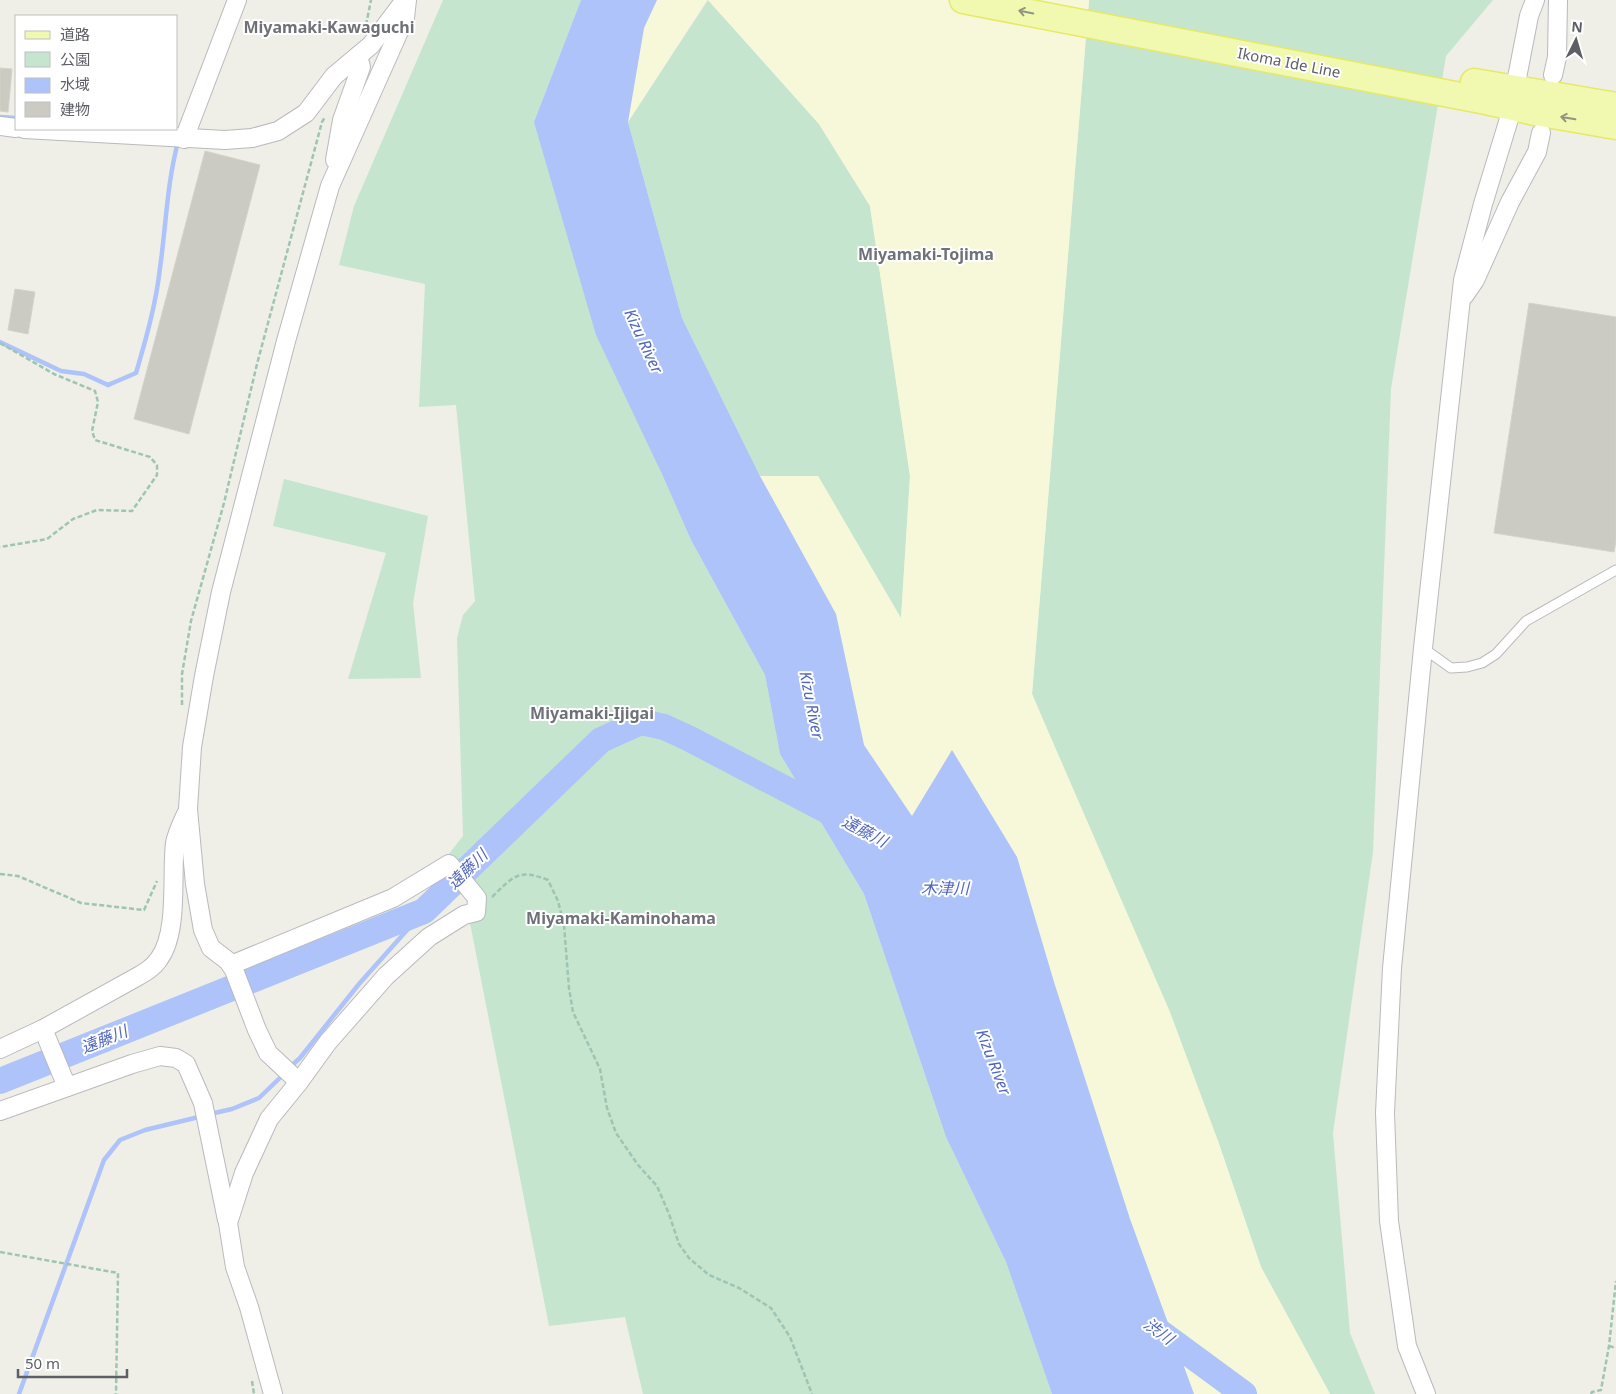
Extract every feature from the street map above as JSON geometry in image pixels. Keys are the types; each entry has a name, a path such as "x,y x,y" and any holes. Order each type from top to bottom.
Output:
{"main road":[{"name":"Ikoma Ide Line","path":"963,0 1488,93 1616,106"},
{"name":"Ikoma Ide Line","path":"1049,0 1488,93"},
{"name":"Ikoma Ide Line","path":"1513,97 1616,126"}],"street":[{"path":"184,139 237,0"},
{"path":"40,130 225,140 252,138 278,131 306,113 334,76 371,45 406,0"},
{"path":"330,186 405,18 406,0"},
{"path":"1426,1394 1407,1346 1390,1231 1385,1113 1392,968 1463,280 1482,204 1509,119 1529,16 1535,0"},
{"path":"1553,74 1557,57 1558,0"},
{"path":"299,1082 268,1053 231,965 211,948 203,930 188,809 192,747 221,592 281,360 330,186 342,120 361,67 358,56"},
{"path":"0,126 15,128"},
{"path":"1461,300 1475,280 1510,202 1537,152 1541,133"},
{"path":"0,1049 45,1034 150,969 160,959 171,928 175,840 188,809"},
{"path":"228,1223 244,1173 269,1119 328,1042 386,976 429,937 464,915 476,912 476,898 448,864 393,898 231,965"},
{"path":"45,1034 65,1082"},
{"path":"0,1112 65,1082 160,1056 176,1058 186,1064 205,1110 235,1267 249,1307 274,1394"}],"lane":[{"path":"1424,648 1451,668 1467,667 1482,663 1496,654 1526,621 1616,570"}],"path":[{"path":"0,343 54,374 95,391 98,402 92,431 95,440 150,457 156,465 158,475 132,511 97,510 73,519 47,539 0,547"},
{"path":"0,874 18,876 81,903 144,910 160,876"},
{"path":"476,912 514,876 535,874 548,880 558,902 564,925 568,988 573,1012 600,1069 607,1108 616,1133 638,1164 657,1186 679,1244 689,1258 709,1275 739,1288 771,1308 790,1337 812,1394"},
{"path":"0,1252 118,1273 116,1394"},
{"path":"1591,1394 1601,1390 1609,1346 1616,1282"},
{"path":"1609,1346 1616,1348"}],"green space":[{"path":"443,0 581,0 534,122 661,472 691,540 765,675 780,754 864,894 946,1137 1006,1262 1052,1394 643,1394 625,1317 549,1326 470,923 480,918 484,892 448,855 463,836 457,638 463,615 475,601 456,405 419,407 425,284 339,265 354,206"},
{"path":"708,0 819,124 870,206 910,476 901,619 818,476 760,476 682,318 628,122"},
{"path":"1089,0 1493,0 1446,56 1391,389 1373,852 1333,1133 1350,1333 1375,1394 1330,1394 1261,1267 1218,1141 1032,694"},
{"path":"284,479 428,516 413,603 421,678 348,679 386,553 273,526"}],"sand":[{"path":"657,0 707,0 628,122 644,28"},
{"path":"708,0 1089,0 1032,694 1170,1012 1218,1141 1261,1267 1330,1394 1194,1394 1130,1219 1054,982 1017,857 952,751 912,817 864,745 836,614 760,476 818,476 901,618 910,476 870,206 819,124"}],"water":[{"name":"木津川","path":"581,0 657,0 644,28 628,122 682,318 760,476 836,614 864,745 912,816 952,750 1017,857 1054,982 1130,1219 1194,1394 1052,1394 1006,1262 946,1137 864,894 780,754 765,675 691,540 596,335 534,122"}],"building":[{"path":"0,68 12,69 8,112 0,111"},
{"path":"205,151 260,165 189,434 134,419"},
{"path":"15,289 35,292 28,334 8,330"},
{"path":"1529,303 1616,317 1616,541 1614,552 1494,533"}],"waterway":[{"path":"0,117 15,118"},
{"path":"108,385 136,373 140,360 156,295 169,189 178,142"},
{"path":"0,342 61,371 84,374 108,385 110,384"},
{"name":"遠藤川","path":"0,1081 424,911 601,740 641,722 664,727 688,738 841,818"},
{"path":"290,1067 300,1058 359,984 424,911"},
{"path":"210,1114 232,1109 259,1098 285,1073"},
{"path":"19,1394 104,1160 120,1140 145,1130 203,1116"},
{"name":"渋川","path":"1146,1322 1244,1394"}],"district":[{"name":"Miyamaki-Kawaguchi","path":"329,27"},
{"name":"Miyamaki-Tojima","path":"926,254"},
{"name":"Miyamaki-Ijigai","path":"592,713"},
{"name":"Miyamaki-Kaminohama","path":"621,918"}],"water label":[{"name":"Kizu River","path":"644,341"},
{"name":"Kizu River","path":"812,705"},
{"name":"Kizu River","path":"994,1062"}]}
